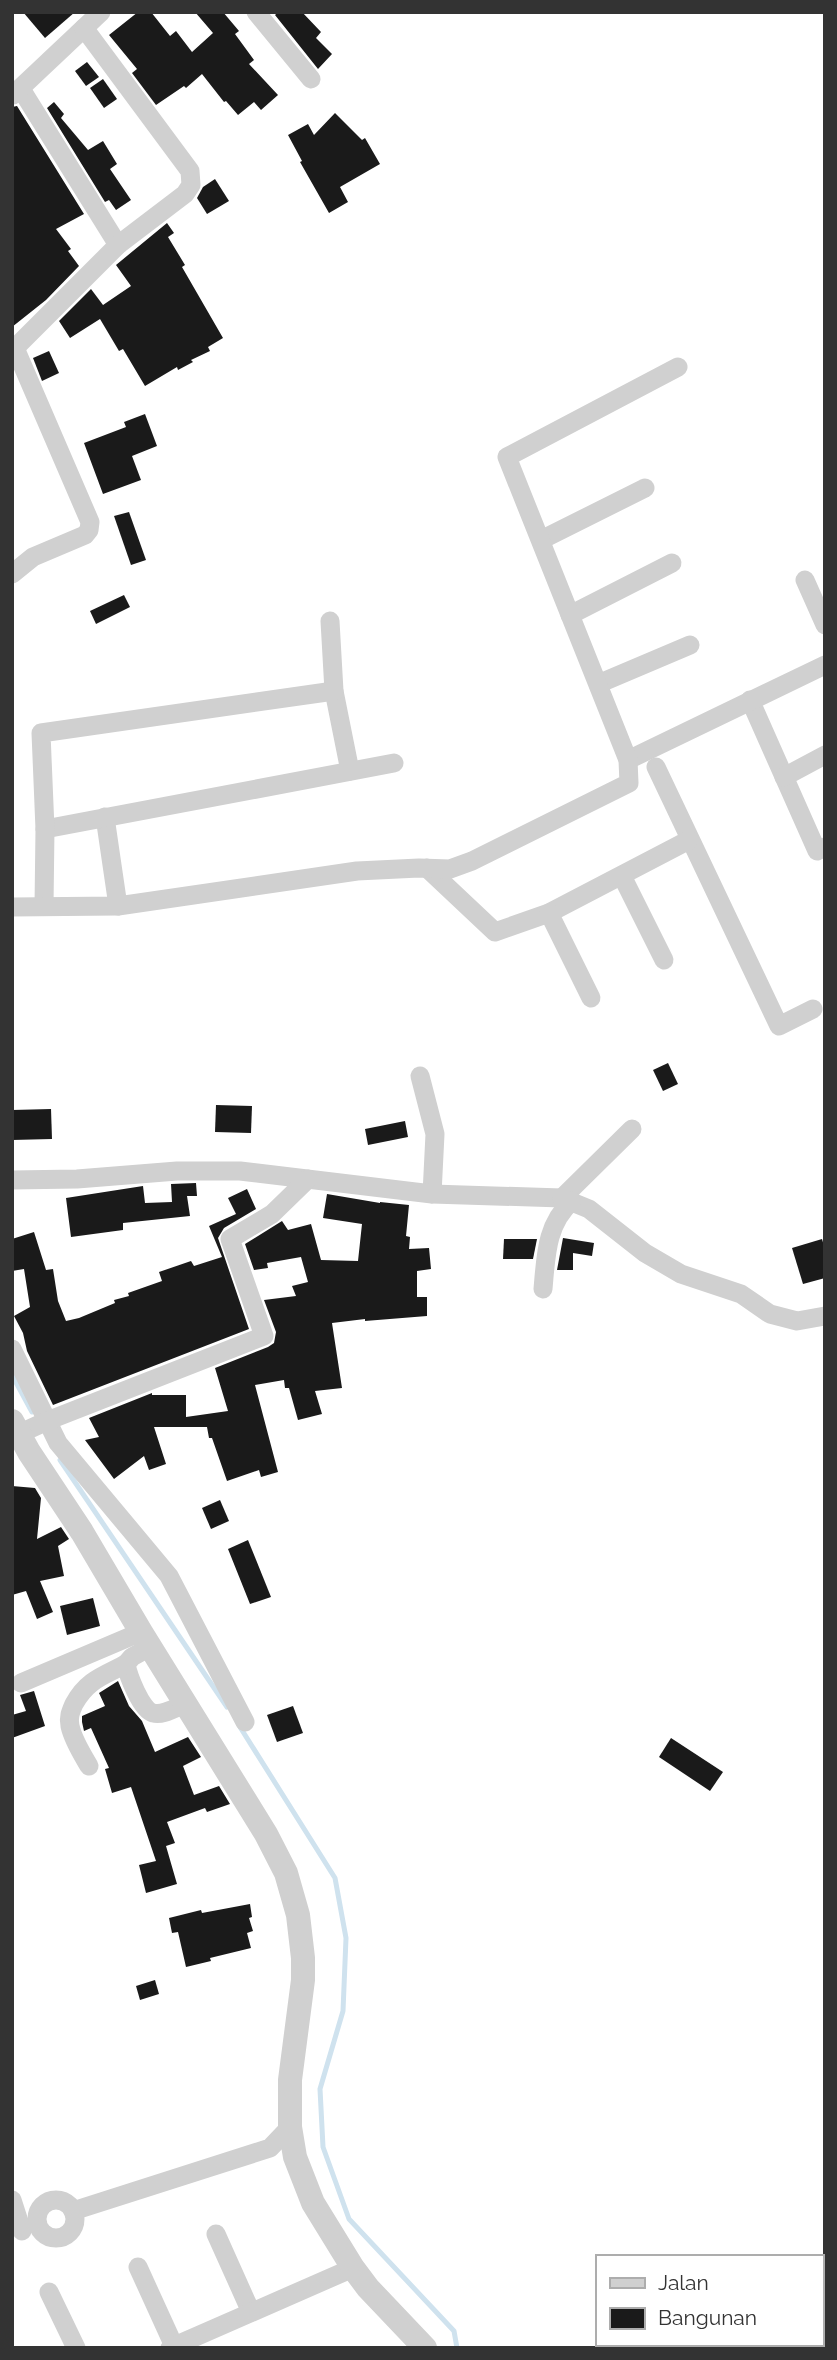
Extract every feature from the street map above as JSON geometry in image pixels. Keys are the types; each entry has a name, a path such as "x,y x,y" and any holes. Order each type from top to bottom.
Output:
{"street":[{"path":"101,12 17,92 118,245"},
{"path":"256,12 311,79"},
{"path":"12,573 33,557 85,535 90,522 14,348 118,245 185,194 191,185 186,165 84,28"},
{"path":"12,908 118,906 357,871 427,867 450,869 472,861 629,783 628,760 508,457 678,367"},
{"path":"541,540 645,488"},
{"path":"570,615 672,564"},
{"path":"805,580 820,600 825,625"},
{"path":"330,621 334,691 350,771"},
{"path":"598,684 690,645"},
{"path":"628,760 825,665"},
{"path":"44,906 45,829 41,733 334,691"},
{"path":"750,700 817,851 825,848"},
{"path":"784,777 825,755"},
{"path":"45,829 394,763"},
{"path":"656,767 779,1026 813,1009"},
{"path":"105,817 118,906"},
{"path":"427,867 495,932 549,913 689,840"},
{"path":"622,876 664,960"},
{"path":"549,913 591,998"},
{"path":"420,1076 435,1135 432,1194"},
{"path":"543,1289 547,1243 567,1200 632,1129"},
{"path":"12,1180 220,1171 262,1173 465,1197 567,1200 589,1209 645,1253 681,1274 741,1294 780,1318 797,1321 825,1316"},
{"path":"27,1428 264,1336 230,1239 272,1214 308,1180"},
{"path":"12,1349 27,1428 82,1532 277,1853 298,1914 303,1958 303,1980 290,2080 290,2127 295,2157 313,2203 353,2268 377,2298 425,2348"},
{"path":"27,1428 58,1443 169,1576 245,1722"},
{"path":"89,1766 73,1736 69,1724 70,1713 81,1690 92,1681 126,1664 146,1639"},
{"path":"21,1683 146,1639"},
{"path":"126,1664 133,1685 148,1712 156,1714 185,1704"},
{"path":"12,2200 24,2231 60,2238 71,2231 74,2224 73,2211 270,2148 290,2127"},
{"path":"270,2148 295,2157"},
{"path":"216,2234 251,2312"},
{"path":"138,2267 172,2347 353,2268"},
{"path":"49,2292 76,2348"}],"building":[{"path":"23,12 75,12 45,38"},
{"path":"138,12 151,12 170,36 176,31 192,52 213,33 195,12 223,12 239,31 235,34 254,60 249,64 278,95 261,110 254,102 238,115 202,74 186,88 184,86 156,105 132,73 137,69 109,35"},
{"path":"278,12 302,12 321,32 316,38 332,54 318,69 275,15"},
{"path":"87,62 99,77 86,86 75,71"},
{"path":"103,79 117,99 104,108 90,88"},
{"path":"54,102 64,114 61,118 88,150 103,141 117,164 110,169 131,200 116,210 109,200 105,202 47,108"},
{"path":"17,106 84,214 56,229 71,249 68,251 79,266 46,300 12,327 12,107"},
{"path":"335,113 362,140 365,138 380,164 340,187 348,202 329,213 288,135 308,124 314,135"},
{"path":"215,179 229,201 207,214 197,198 203,187"},
{"path":"167,223 174,233 168,237 185,265 182,267 223,338 208,347 210,351 191,360 193,362 178,370 177,367 145,386 123,349 119,351 100,319 70,338 59,321 91,289 103,305 131,286 116,265"},
{"path":"49,351 59,373 42,381 33,358"},
{"path":"145,414 157,446 132,456 141,480 103,494 84,443 126,427 124,422"},
{"path":"129,512 146,560 131,565 114,516"},
{"path":"124,595 130,607 96,624 90,611"},
{"path":"668,1063 678,1084 663,1091 653,1070"},
{"path":"216,1105 252,1106 251,1133 215,1132"},
{"path":"51,1109 52,1139 12,1140 12,1110"},
{"path":"405,1121 408,1137 368,1145 365,1129"},
{"path":"196,1183 197,1196 187,1196 190,1216 123,1223 123,1230 71,1237 66,1198 143,1186 145,1203 172,1202 171,1184"},
{"path":"247,1189 256,1209 224,1228 218,1238 249,1329 53,1405 27,1351 23,1333 14,1316 30,1307 24,1269 12,1271 12,1239 34,1232 46,1270 53,1269 58,1301 66,1321 115,1303 114,1300 129,1296 128,1293 162,1281 159,1272 191,1261 194,1266 222,1257 209,1226 236,1214 228,1198"},
{"path":"327,1194 409,1205 406,1236 410,1237 409,1249 429,1248 431,1269 417,1271 417,1297 427,1297 427,1316 332,1323 342,1388 315,1391 322,1414 298,1420 284,1380 255,1385 278,1472 261,1477 259,1470 227,1481 207,1427 154,1427 166,1464 149,1470 144,1456 114,1479 85,1440 99,1437 89,1418 152,1393 186,1395 186,1417 228,1411 215,1368 274,1343 276,1332 264,1300 296,1296 292,1286 308,1282 301,1257 267,1263 268,1268 254,1270 245,1244 282,1221 288,1230 311,1224 321,1260 358,1261 362,1224 323,1218"},
{"path":"563,1238 594,1243 592,1256 573,1253 573,1270 557,1270"},
{"path":"504,1239 537,1239 533,1259 503,1259"},
{"path":"822,1239 825,1249 825,1278 803,1284 792,1248"},
{"path":"12,1486 35,1488 41,1498 37,1539 61,1527 69,1539 58,1546 64,1576 40,1581 53,1612 37,1619 26,1591 12,1595"},
{"path":"220,1500 229,1521 211,1529 202,1508"},
{"path":"248,1540 271,1597 250,1604 228,1549"},
{"path":"93,1598 100,1626 67,1635 60,1606"},
{"path":"118,1681 129,1706 142,1721 155,1752 188,1737 201,1757 183,1766 194,1795 219,1786 230,1804 207,1812 205,1808 167,1822 175,1843 166,1846 177,1884 146,1893 139,1865 156,1861 131,1787 112,1793 105,1769 109,1768 91,1728 84,1731 82,1722 82,1716 105,1706 99,1693"},
{"path":"34,1691 45,1726 12,1738 12,1715 26,1711 20,1695"},
{"path":"293,1706 303,1733 277,1742 267,1715"},
{"path":"671,1738 723,1772 710,1791 659,1757"},
{"path":"250,1904 252,1917 249,1918 253,1931 247,1933 251,1948 186,1967 178,1932 172,1933 169,1918 201,1910 202,1913"},
{"path":"155,1980 159,1994 140,2000 136,1986"}],"waterway":[{"path":"12,1375 32,1412"},
{"path":"60,1460 227,1707"},
{"path":"240,1727 335,1878 346,1938 343,2011 320,2089 323,2147 349,2219 454,2331 457,2348"}]}
